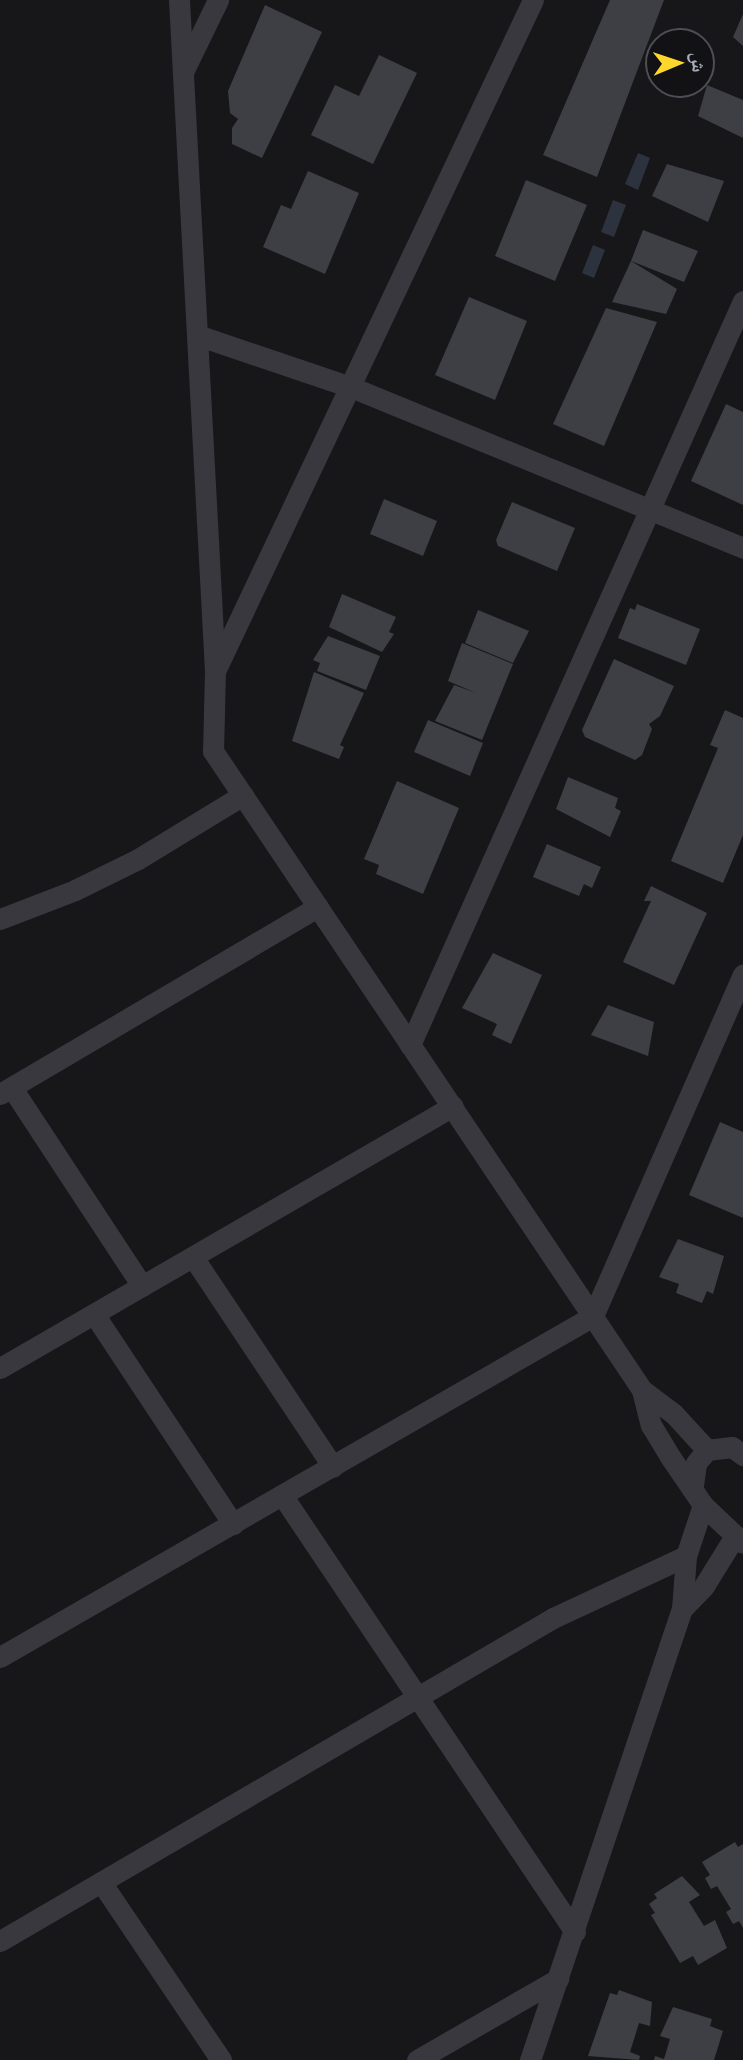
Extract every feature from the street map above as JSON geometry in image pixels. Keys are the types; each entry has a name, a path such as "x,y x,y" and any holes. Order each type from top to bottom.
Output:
{"street":[{"path":"179,0 215,671 213,751 642,1390 651,1425 703,1505 739,1540 704,1586 682,1609"},
{"path":"183,72 218,0"},
{"path":"215,671 533,0"},
{"path":"410,1045 743,301"},
{"path":"197,335 351,387 652,508 743,548"},
{"path":"0,919 75,890 138,859 243,795"},
{"path":"142,1286 6,1091 318,907"},
{"path":"0,1657 593,1316 743,975"},
{"path":"0,1368 453,1106"},
{"path":"193,1256 333,1467"},
{"path":"94,1314 233,1524"},
{"path":"642,1390 673,1413 707,1450"},
{"path":"692,1485 696,1463 707,1450 739,1444"},
{"path":"282,1495 575,1932"},
{"path":"530,2060 682,1609 685,1556 703,1505"},
{"path":"0,1941 553,1618 685,1556"},
{"path":"101,1882 221,2060"},
{"path":"417,2060 558,1979"}],"shaded area":[{"path":"638,153 650,158 638,190 625,184"},
{"path":"613,200 626,205 614,237 601,232"},
{"path":"593,245 605,250 594,278 582,273"}],"building":[{"path":"610,0 664,0 653,28 645,28 645,50 597,177 543,155"},
{"path":"265,5 322,32 262,158 232,144 232,128 238,119 230,113 228,91"},
{"path":"743,14 743,46 733,37"},
{"path":"379,55 417,73 373,164 311,135 335,85 359,96"},
{"path":"715,88 743,100 743,138 698,116 703,98 715,98"},
{"path":"667,164 724,181 708,222 652,196"},
{"path":"308,171 359,193 325,274 263,247 281,205 291,209"},
{"path":"526,180 587,205 555,281 495,256"},
{"path":"643,230 698,251 684,282 631,261"},
{"path":"631,261 677,289 666,314 612,302"},
{"path":"469,297 527,321 495,400 435,375"},
{"path":"606,308 657,322 604,446 553,424"},
{"path":"726,404 743,412 743,505 691,481"},
{"path":"384,499 437,521 423,556 370,534"},
{"path":"512,502 575,528 557,571 498,546 496,540"},
{"path":"342,594 396,617 389,632 394,634 382,652 329,627"},
{"path":"637,604 700,629 686,665 618,638 630,608 635,610"},
{"path":"478,610 529,631 513,663 465,643"},
{"path":"328,636 380,656 366,690 317,671 320,663 313,660"},
{"path":"462,643 513,664 482,740 435,721 454,685 476,693 448,681"},
{"path":"614,659 674,686 660,716 649,724 652,729 642,755 635,760 585,737 582,730"},
{"path":"314,672 364,693 340,745 344,747 339,759 292,741"},
{"path":"725,710 743,718 743,835 723,883 671,861 718,748 710,745"},
{"path":"428,720 483,743 470,776 414,752"},
{"path":"568,777 618,798 615,808 621,811 610,837 556,809"},
{"path":"397,781 459,808 423,894 376,874 379,865 364,859"},
{"path":"547,844 601,867 592,888 584,884 579,896 533,877"},
{"path":"651,886 707,913 674,985 623,962 651,901 644,901"},
{"path":"493,953 542,975 511,1044 492,1035 497,1024 462,1008"},
{"path":"608,1005 654,1022 648,1056 591,1035"},
{"path":"720,1122 743,1132 743,1218 689,1195"},
{"path":"678,1239 724,1256 713,1294 707,1291 702,1303 676,1293 679,1284 659,1277"},
{"path":"735,1842 738,1847 743,1844 743,1928 739,1921 733,1924 726,1912 731,1909 717,1886 711,1889 705,1878 710,1875 702,1862"},
{"path":"682,1876 700,1895 689,1902 704,1926 715,1920 727,1948 698,1965 693,1956 680,1963 651,1915 655,1913 649,1904 657,1898 654,1894"},
{"path":"619,1990 652,2002 650,2026 639,2023 630,2052 640,2056 639,2060 588,2056 610,1993 617,1995"},
{"path":"673,2007 712,2019 710,2026 723,2031 714,2060 654,2060 655,2056 664,2059 670,2039 660,2036"}]}
